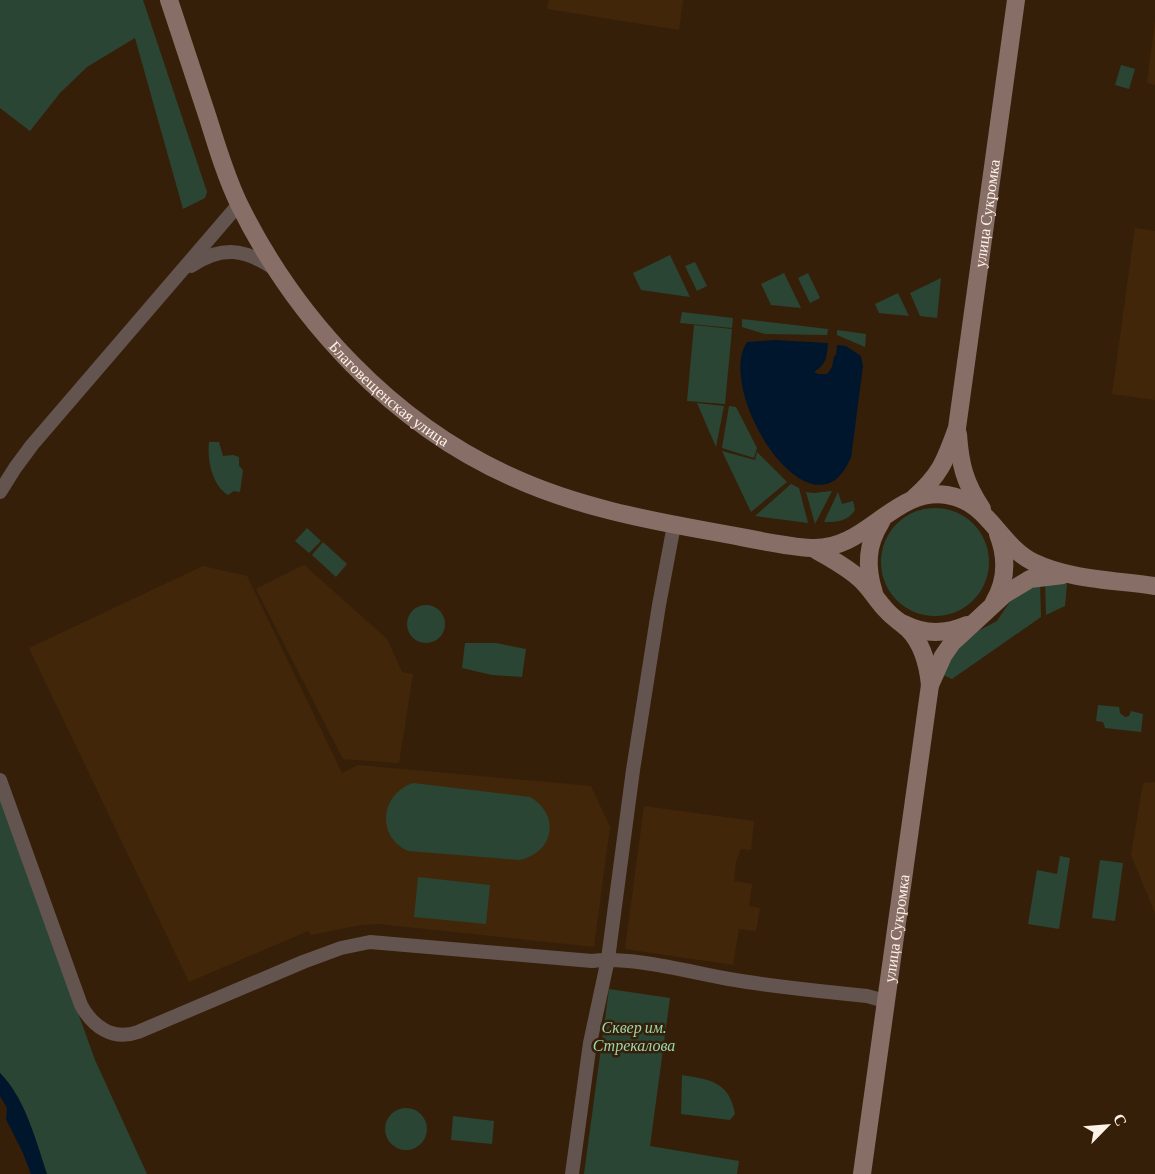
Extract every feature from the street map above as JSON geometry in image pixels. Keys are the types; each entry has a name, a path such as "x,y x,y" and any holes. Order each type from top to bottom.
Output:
{"main road":[{"name":"Благовещенская улица","path":"169,0 239,204 277,270 336,347 390,399 433,432 520,481 576,500 674,525 813,548"},
{"name":"улица Сукромка","path":"912,499 932,482 943,467 957,428 1016,0"},
{"name":"улица Сукромка","path":"957,428 962,469 968,485 991,523"},
{"path":"813,548 855,538 898,506 912,499 931,495 948,495 968,503 991,523 1018,552 1032,561 1074,575 1155,586"},
{"path":"884,518 876,529 870,546 867,560 868,576 875,594 886,611 909,630 919,644 925,658 930,685"},
{"path":"897,621 927,632 942,632 966,626 985,612 1003,582 1005,565 1004,549 991,523"},
{"path":"813,548 847,568 875,594"},
{"path":"930,685 943,656 952,643 1011,590 1030,579 1074,575"},
{"name":"улица Сукромка","path":"862,1174 930,685"}],"street":[{"path":"0,492 32,445 239,204"},
{"path":"179,274 206,257 220,252 233,251 263,261 277,270"},
{"path":"572,1174 590,1043 608,959 633,770 674,525"},
{"path":"0,780 77,997 91,1020 106,1032 130,1035 303,962 359,944 381,942 592,961 608,959 695,971 729,979 867,996 885,1001"}],"shaded area":[{"path":"549,0 683,0 679,30 547,9"},
{"path":"1155,21 1155,85 1147,83"},
{"path":"1135,228 1155,231 1155,400 1112,394"},
{"path":"304,565 387,639 402,672 413,674 399,763 343,759 256,589"},
{"path":"203,566 247,576 342,773 358,765 591,786 610,827 594,947 379,924 360,925 311,935 308,931 189,982 29,648"},
{"path":"1155,782 1155,913 1131,855 1143,783"},
{"path":"644,806 754,821 751,850 741,849 736,861 734,881 752,884 749,906 760,908 756,931 739,929 733,965 625,949"}],"green space":[{"path":"0,0 143,0 207,192 205,198 183,209 135,38 87,67 60,93 30,131 0,108"},
{"path":"1121,65 1135,69 1129,89 1115,85"},
{"path":"670,255 690,297 641,290 633,273"},
{"path":"695,262 707,286 697,291 685,266"},
{"path":"784,273 801,308 771,305 761,284"},
{"path":"808,273 820,298 810,303 798,278"},
{"path":"941,278 937,318 920,316 910,293"},
{"path":"898,293 909,316 879,313 875,304"},
{"path":"682,312 733,318 732,328 680,323"},
{"path":"742,319 828,329 827,335 765,334 742,327"},
{"path":"694,325 732,329 725,404 687,401"},
{"path":"837,330 866,334 865,347 837,335"},
{"path":"697,403 724,406 716,447"},
{"path":"729,406 736,407 757,448 754,458 722,448"},
{"path":"209,442 219,442 223,456 239,457 239,466 243,470 240,492 234,491 228,495 214,479 210,464"},
{"path":"722,451 755,460 757,452 787,482 751,512"},
{"path":"791,484 799,488 808,523 755,516"},
{"path":"832,491 815,524 806,492"},
{"path":"838,492 842,504 853,501 855,510 845,519 824,522"},
{"path":"935,508 956,512 973,524 985,541 989,562 985,583 973,600 956,612 935,616 914,612 897,600 885,583 881,562 885,541 897,524 914,512"},
{"path":"307,528 321,541 309,553 295,541"},
{"path":"323,542 347,564 336,577 312,555"},
{"path":"1040,581 1041,617 952,679 943,675 953,655 972,634 997,621 1011,600"},
{"path":"1045,581 1067,584 1065,606 1046,615"},
{"path":"426,605 440,610 445,624 440,638 426,643 412,638 407,624 412,610"},
{"path":"465,643 496,643 526,649 522,677 492,675 462,668"},
{"path":"1098,705 1119,707 1120,713 1125,717 1129,716 1131,711 1143,714 1141,732 1105,728 1103,722 1096,721"},
{"path":"413,783 530,797 546,813 549,833 546,842 531,856 519,860 408,851 398,845 391,836 386,816 388,806 394,796"},
{"path":"0,796 95,1060 147,1174 47,1174 23,1107 9,1083 0,1073"},
{"path":"1060,856 1070,858 1059,929 1028,924 1037,870 1057,874"},
{"path":"1100,860 1123,863 1115,921 1092,918"},
{"path":"418,877 490,885 486,924 414,917"},
{"name":"Сквер им. Стрекалова","path":"609,989 670,998 650,1146 739,1161 737,1174 584,1174"},
{"path":"682,1075 718,1084 728,1095 735,1114 730,1120 681,1114"},
{"path":"406,1108 414,1109 421,1114 426,1121 426,1137 421,1144 414,1149 406,1150 398,1149 391,1144 386,1137 385,1129 386,1121 391,1114 398,1109"},
{"path":"453,1116 494,1121 492,1144 451,1140"}],"water":[{"path":"774,340 828,343 825,360 814,372 818,374 827,374 832,367 837,345 846,346 861,356 863,366 851,458 835,480 817,485 798,478 780,461 763,439 750,413 742,386 741,362 747,342"},
{"path":"0,1073 9,1083 23,1107 47,1174 31,1174 6,1119 7,1108 0,1096"}]}
